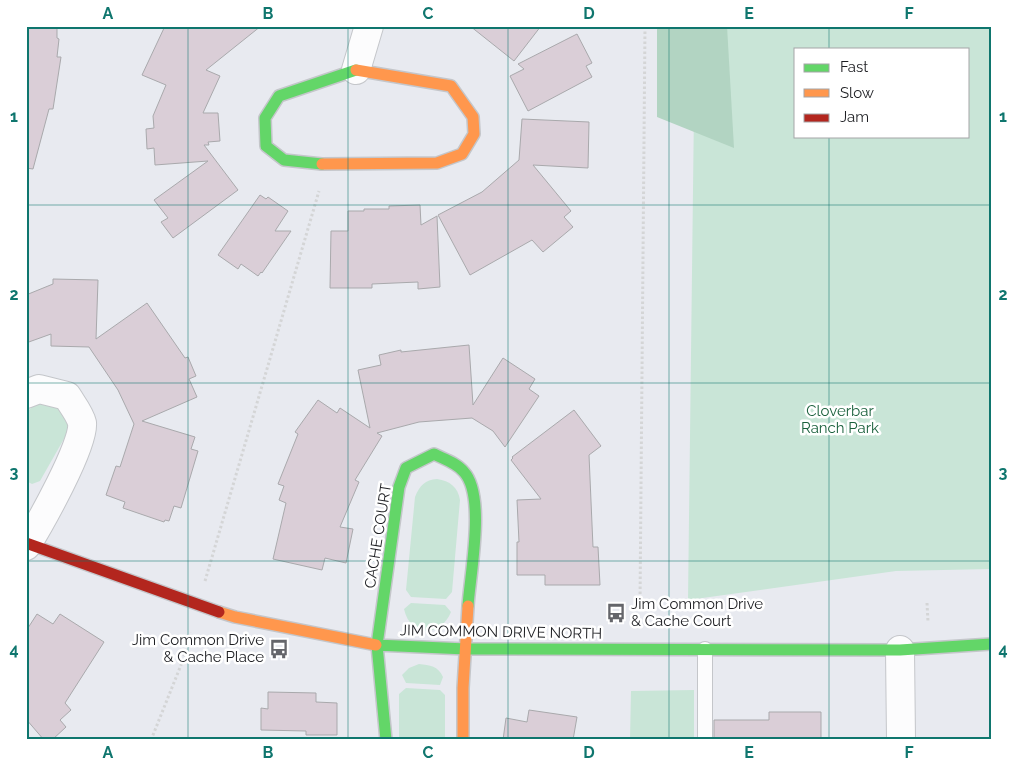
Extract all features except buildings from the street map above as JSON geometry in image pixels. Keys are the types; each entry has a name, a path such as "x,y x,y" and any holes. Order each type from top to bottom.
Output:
{"street":[{"path":"356,70 369,26"},
{"path":"356,70 450,86 473,117 474,134 462,154 437,163 327,164 284,160 266,146 265,118 279,96 356,70"},
{"path":"26,394 39,388 67,396 82,422 80,440 55,494 27,544"},
{"name":"CACHE COURT","path":"377,645 400,487 406,468 434,454 466,472 474,491 475,540 468,602 466,649"},
{"name":"JIM COMMON DRIVE NORTH","path":"27,544 198,606 235,617 377,645 466,649 900,650 991,644"},
{"path":"377,645 386,740"},
{"path":"463,740 462,687 466,649"},
{"path":"900,650 901,740"}],"lane":[{"path":"705,650 705,740"}],"path":[{"path":"640,604 646,26"},
{"path":"204,584 327,164"},
{"path":"928,603 928,623"},
{"path":"151,740 183,660 192,625"}],"green space":[{"path":"657,26 727,26 734,148 657,117"},
{"name":"Cloverbar Ranch Park","path":"695,26 991,26 991,569 896,571 688,600"},
{"path":"41,403 61,409 69,425 65,437 40,481 32,484 26,481 26,413 35,404"},
{"path":"437,479 453,485 460,500 452,592 446,599 411,597 406,590 415,497 423,484"},
{"path":"411,603 445,605 451,612 440,626 426,631 412,625 407,618 404,609"},
{"path":"419,664 439,670 443,677 440,685 406,683 402,675 409,668"},
{"path":"406,688 440,690 445,695 445,740 399,740 399,694"},
{"path":"694,690 694,740 630,740 631,691"}],"traffic: fast":[{"path":"322,164 284,160 266,146 265,118 279,96 356,70"},
{"path":"386,740 377,645 399,487 406,468 434,454 461,469 471,483 474,499 475,536 468,606"},
{"path":"376,645 466,649 900,650 991,644"}],"traffic: slow":[{"path":"322,164 437,163 462,154 474,134 473,117 451,86 356,70"},
{"path":"463,740 463,688 468,606"},
{"path":"219,612 235,617 376,645"}],"traffic: jam":[{"path":"26,543 219,612"}],"place":[{"name":"Jim Common Drive & Cache Court","path":"616,613"},
{"name":"Jim Common Drive & Cache Place","path":"279,649"}]}
